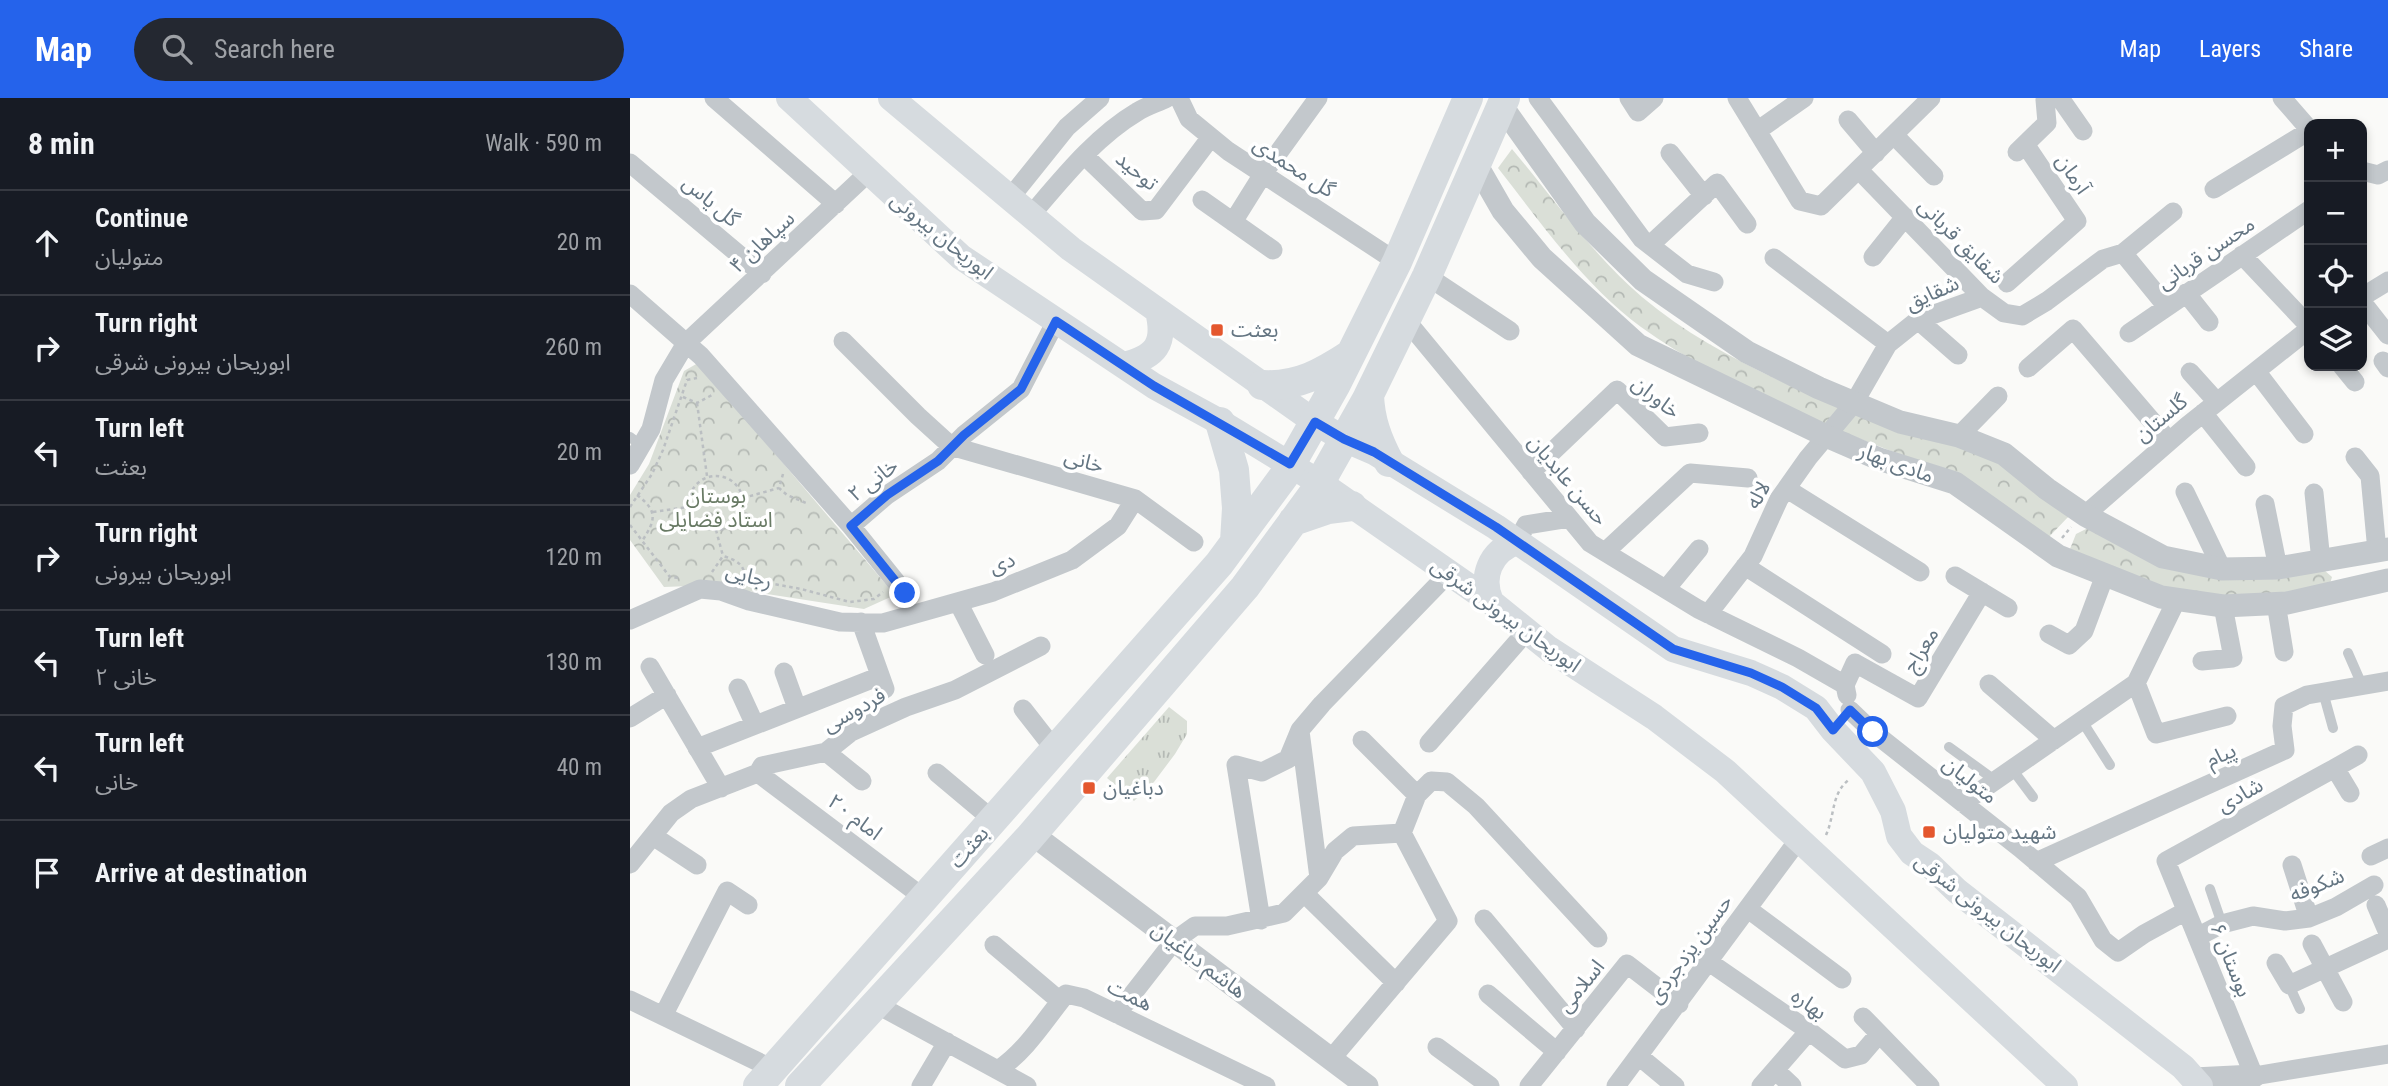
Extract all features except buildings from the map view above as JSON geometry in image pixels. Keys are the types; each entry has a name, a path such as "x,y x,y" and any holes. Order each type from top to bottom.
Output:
{"main road":[{"name":"ابوریحان بیرونی","path":"789,98 961,257 1154,386 1220,422 1320,483"},
{"path":"891,98 1071,249 1315,422"},
{"name":"بعثت","path":"800,1086 1032,834 1245,587 1293,521 1320,483 1369,395 1427,276 1503,102"},
{"name":"بعثت","path":"765,1078 1236,542 1290,464 1351,354 1397,262 1462,104"},
{"path":"1123,365 1143,360 1158,344 1162,330 1158,311"},
{"path":"1262,385 1299,383 1322,373 1351,354"},
{"path":"1369,395 1370,417 1375,435 1389,461"},
{"path":"1220,422 1234,470 1236,542"},
{"name":"ابوریحان بیرونی شرقی","path":"1315,422 1389,461 1517,542 1673,649 1751,673 1782,687 1816,708 1873,772 1893,811 1899,836 1912,853 1930,865 1957,891 2122,1017 2183,1067 2197,1083"},
{"name":"ابوریحان بیرونی شرقی","path":"1320,483 1450,572 1549,649 1654,717 1725,771 2064,1086"},
{"path":"1293,521 1328,509 1352,506"},
{"path":"1491,602 1486,586 1487,570 1496,555 1517,542"}],"street":[{"path":"714,98 836,204"},
{"path":"1010,198 1067,127 1100,98"},
{"name":"توحید","path":"1031,215 1085,156 1139,111 1167,98"},
{"name":"گل محمدی","path":"1179,98 1189,119 1211,137 1397,262"},
{"path":"1233,222 1263,174 1318,98"},
{"path":"1538,98 1642,239 1687,274 1714,282"},
{"path":"1629,98 1638,112 1654,98"},
{"path":"1737,98 1800,201 1821,206 1931,98"},
{"path":"1757,131 1804,98"},
{"path":"2282,98 2304,124"},
{"path":"2048,99 2083,131"},
{"name":"آرمان","path":"2007,284 2077,220 2021,148 2047,123 2048,99"},
{"name":"مادی بهار","path":"1503,102 1585,223 1643,280 1747,352 1819,388 1900,422 1959,436 2004,454 2085,515 2163,556 2222,569 2278,568 2383,550"},
{"path":"1848,120 1876,153"},
{"path":"2214,189 2304,133"},
{"path":"1894,135 1934,176"},
{"name":"توحید","path":"1085,156 1142,211 1156,210 1211,137"},
{"path":"1670,153 1704,196"},
{"name":"گل یاس","path":"630,163 762,274"},
{"name":"مادی بهار","path":"1476,164 1503,211 1542,258 1638,345 1826,436 1879,459 1955,483 2051,551 2161,597 2223,606 2287,603 2388,580"},
{"name":"شقایق قربانی","path":"1859,170 1982,297 2004,313 2022,316 2047,301 2103,259 2123,253"},
{"path":"2367,173 2378,175 2388,170"},
{"name":"سپاهان ۴","path":"630,466 636,441 651,429 664,380 686,342 868,173"},
{"path":"1650,245 1717,183 1747,224"},
{"path":"1202,200 1273,250"},
{"path":"2167,307 2123,253 2173,212"},
{"name":"محسن قربانی","path":"2129,333 2304,213"},
{"path":"1873,257 1905,217"},
{"path":"2242,255 2304,323"},
{"path":"1773,258 1888,344"},
{"path":"1427,276 1510,331"},
{"path":"2367,291 2388,281"},
{"name":"خانی ۲","path":"630,293 701,356 851,526 887,495 938,461 951,446 1021,389 1056,321"},
{"path":"2186,293 2209,322"},
{"name":"شقایق","path":"1854,402 1888,344 1918,320 1953,305 1982,297"},
{"path":"2367,297 2388,335"},
{"name":"حسن عابدیان","path":"1406,320 1590,543 1708,614 1845,685"},
{"path":"1918,320 1958,355"},
{"path":"2028,368 2073,329 2169,441"},
{"name":"گلستان","path":"2085,515 2169,441 2304,332"},
{"path":"843,341 951,446"},
{"path":"2256,371 2304,434"},
{"path":"2346,371 2355,382"},
{"path":"2190,372 2246,467"},
{"name":"خاوران","path":"1531,472 1617,390 1665,437 1699,433"},
{"path":"1959,436 1998,396"},
{"name":"لاله","path":"1708,614 1753,556 1779,499 1854,402"},
{"name":"خانی","path":"951,446 1135,499 1194,542"},
{"path":"2354,457 2370,476 2383,550"},
{"path":"1605,552 1690,473 1748,478"},
{"path":"1787,489 1920,572"},
{"path":"2185,492 2222,569"},
{"path":"2314,494 2321,561"},
{"name":"دی","path":"861,622 883,622 993,592 1072,560 1118,526 1135,499"},
{"path":"2265,504 2278,568"},
{"path":"1517,542 1526,524 1569,518"},
{"path":"851,526 905,593"},
{"path":"1666,589 1699,549"},
{"path":"1745,566 1882,654"},
{"path":"1261,920 1236,765 1262,772 1288,759 1300,730 1450,572"},
{"path":"2049,634 2069,645 2084,631 2105,575"},
{"path":"1955,576 2008,608"},
{"name":"رجایی","path":"630,620 700,589 721,591 749,601 840,622 861,622"},
{"name":"معراج","path":"1845,685 1855,663 1918,698 1982,592"},
{"path":"1963,803 2136,683 2177,599"},
{"path":"958,602 985,655"},
{"path":"2276,603 2284,652"},
{"path":"2202,661 2233,658 2223,606"},
{"path":"697,748 797,708 882,682 861,622"},
{"path":"1429,743 1526,632"},
{"name":"فردوسی","path":"630,864 671,813 691,799 758,773 762,766 826,752 851,732 906,707 955,690 1041,646"},
{"path":"650,667 721,788"},
{"path":"784,672 797,708"},
{"name":"پیام","path":"2036,862 2286,750 2282,726 2284,706 2307,695 2388,681"},
{"path":"2136,683 2156,734 2227,716"},
{"path":"1989,684 2054,740"},
{"path":"1833,730 1850,710 1845,685"},
{"path":"738,688 755,725"},
{"path":"630,718 667,695"},
{"path":"1023,709 1055,750"},
{"name":"متولیان","path":"1850,710 1873,732 2078,897 2103,940 2118,952 2186,911"},
{"path":"1300,730 1319,878"},
{"path":"1362,740 1417,795"},
{"path":"826,752 862,781"},
{"name":"شادی","path":"2166,861 2358,755"},
{"path":"2336,768 2350,793"},
{"name":"امام ۲۰","path":"758,773 924,898"},
{"path":"937,773 993,820"},
{"path":"1331,1059 1448,921 1402,833 1417,795 1431,781 1447,782 1476,806 1598,938"},
{"path":"1117,1014 1174,942 1195,926 1227,926 1284,913 1319,878 1335,851 1353,836 1402,833"},
{"name":"هاشم دباغیان","path":"1032,834 1367,1086"},
{"path":"653,836 697,865"},
{"name":"حسین یزدجردی","path":"1616,1086 1748,909 1805,845"},
{"name":"بوستان ۶","path":"2166,861 2197,937 2267,1078"},
{"path":"2292,865 2309,918"},
{"name":"شکوفه","path":"2197,937 2222,924 2253,916 2285,921 2309,918 2336,907 2374,885"},
{"path":"663,1016 727,891 748,905"},
{"path":"1304,893 1396,983"},
{"path":"2376,905 2388,933"},
{"path":"1748,909 1842,979"},
{"path":"1484,919 1576,1029"},
{"path":"2276,963 2289,985 2388,939"},
{"path":"2312,944 2343,1002"},
{"path":"994,945 1060,1001 1014,1059 1004,1077"},
{"name":"بهاره","path":"1709,962 1845,1059 1861,1055 1879,1034"},
{"name":"اسلامی","path":"1529,1086 1628,964 1679,1004"},
{"name":"همت","path":"1060,1001 1066,994 1084,998 1266,1086"},
{"path":"1488,994 1557,1052"},
{"path":"630,1000 663,1016 765,1078"},
{"path":"876,1004 947,1042 1004,1077 1027,1086"},
{"path":"1863,1017 1930,1086"},
{"path":"1761,1086 1809,1031"},
{"path":"921,1086 947,1042"},
{"path":"1437,1047 1490,1086"},
{"path":"2197,1083 2267,1078 2388,1054"},
{"path":"1640,1057 1675,1086"},
{"path":"1775,1070 1792,1086"}],"lane":[{"path":"2348,653 2362,685"},
{"path":"2323,692 2333,728"},
{"path":"2082,721 2109,765"},
{"path":"1949,747 2004,775 2033,797"},
{"path":"2210,889 2222,924"},
{"path":"2289,985 2300,1009"}],"path":[{"path":"683,396 697,403 714,393"},
{"path":"697,403 708,476"},
{"path":"779,488 784,472 797,464"},
{"path":"708,476 723,476 730,480 741,491 743,498 743,506 737,520 724,529 708,529 695,521 688,507 690,492 700,480 708,476"},
{"path":"779,488 793,499 810,504 802,493"},
{"path":"743,498 779,488"},
{"path":"637,495 649,504 653,512 652,523 642,541"},
{"path":"653,512 688,507"},
{"path":"2051,551 2085,515"},
{"path":"630,524 670,577 687,579"},
{"path":"716,530 723,556 712,572 723,574"},
{"path":"723,556 739,562 746,579"},
{"path":"734,577 801,589 850,602 874,598 885,590"},
{"path":"1805,845 1827,834 1836,797 1842,786 1848,780 1873,772"}],"green space":[{"path":"1512,149 1590,244 1624,280 1664,315 1712,346 1763,373 1841,408 1825,427 1708,368 1641,327 1582,273 1498,168"},
{"name":"بوستان استاد فضایلی","path":"698,363 895,595 864,609 747,591 690,586 664,587 630,540 630,495 649,464 684,371"},
{"path":"1856,410 1957,443 2000,462 2069,516 2047,539 1955,476 1840,431"},
{"path":"2088,528 2127,549 2324,570 2332,577 2327,594 2211,596 2155,585 2070,549 2076,534"},
{"path":"1169,707 1187,721 1187,734 1154,782 1134,801 1107,778"}],"place":[{"name":"بعثت","path":"1217,330"},
{"name":"دباغیان","path":"1089,788"},
{"name":"شهید متولیان","path":"1929,832"}],"route":[{"path":"905,593 851,526 887,495 938,461 951,446 1021,389 1056,321 1154,386 1290,464 1315,422 1374,452 1496,527 1673,649 1751,673 1782,687 1816,708 1833,730 1850,710 1873,732"}]}
